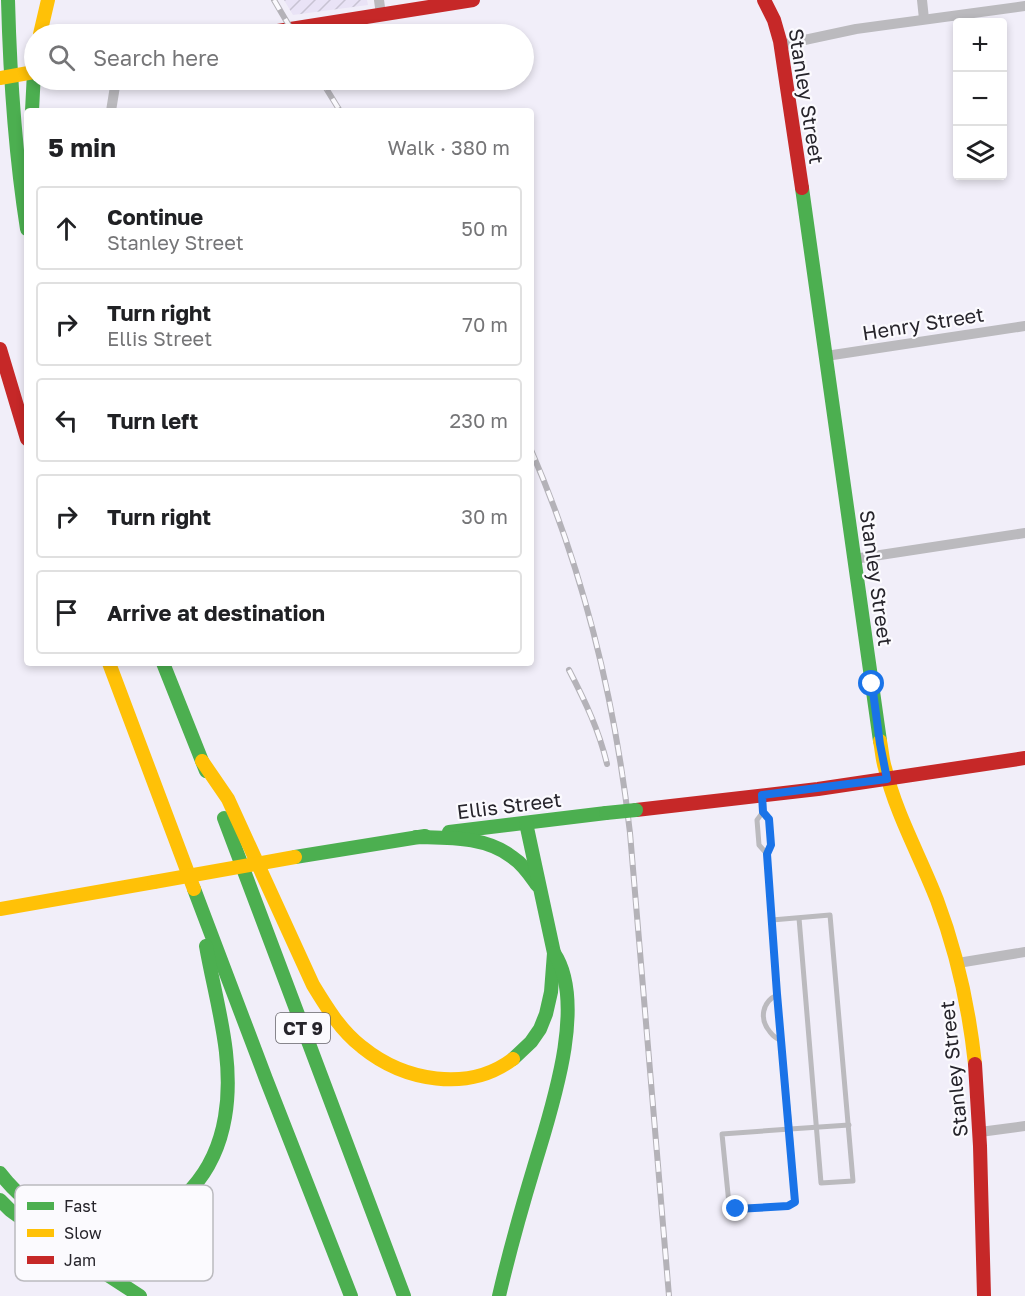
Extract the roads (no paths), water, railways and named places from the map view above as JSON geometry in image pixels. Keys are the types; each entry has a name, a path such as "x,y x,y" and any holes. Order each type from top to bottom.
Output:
{"main road":[{"path":"8,0 14,124 24,209"},
{"path":"42,24 48,0"},
{"path":"323,24 473,0"},
{"name":"Stanley Street","path":"764,0 774,16 781,45 880,744 887,779 945,919 968,1007 974,1046 980,1132 984,1296"},
{"path":"0,78 24,74"},
{"path":"32,108 33,90"},
{"path":"0,349 24,429"},
{"name":"CT 9","path":"110,666 351,1296"},
{"name":"CT 9","path":"164,666 404,1296"},
{"name":"Ellis Street","path":"0,909 416,837 887,779 1025,758"},
{"path":"202,761 228,799 303,968 317,993 333,1018 349,1036 363,1049 382,1061 415,1075 459,1079 480,1076 512,1061 525,1049 545,1017 551,997 554,953"},
{"path":"499,1296 556,1090 565,1050 567,1021 566,980 562,966 554,953 526,823"},
{"path":"416,837 457,839 497,846 521,864 540,891"},
{"path":"196,1185 212,1160 220,1141 228,1082 224,1031 207,951 201,907"},
{"path":"0,1173 15,1192"},
{"path":"0,1200 15,1212"},
{"path":"117,1281 140,1296"}],"street":[{"path":"379,0 381,15"},
{"path":"922,0 924,19"},
{"path":"781,45 856,28 1025,6"},
{"path":"111,108 114,90"},
{"name":"Henry Street","path":"826,356 1025,326"},
{"path":"854,559 1025,533"},
{"path":"958,963 1025,952"},
{"path":"980,1132 1025,1126"}],"lane":[{"path":"762,795 763,812 769,819 771,845 767,854 777,994 790,1129 795,1202 788,1206 736,1209 729,1204 722,1134 790,1129 817,1127 849,1125"},
{"path":"763,812 757,820 759,845 767,854"},
{"path":"772,920 830,915 854,1181 821,1183 799,918"},
{"path":"777,994 771,997 765,1006 764,1022 772,1035 782,1041"}],"railway":[{"path":"274,0 288,24"},
{"path":"327,90 338,108"},
{"path":"534,457 567,543 595,637 624,783 669,1296"},
{"path":"569,670 591,716 607,764"}]}
